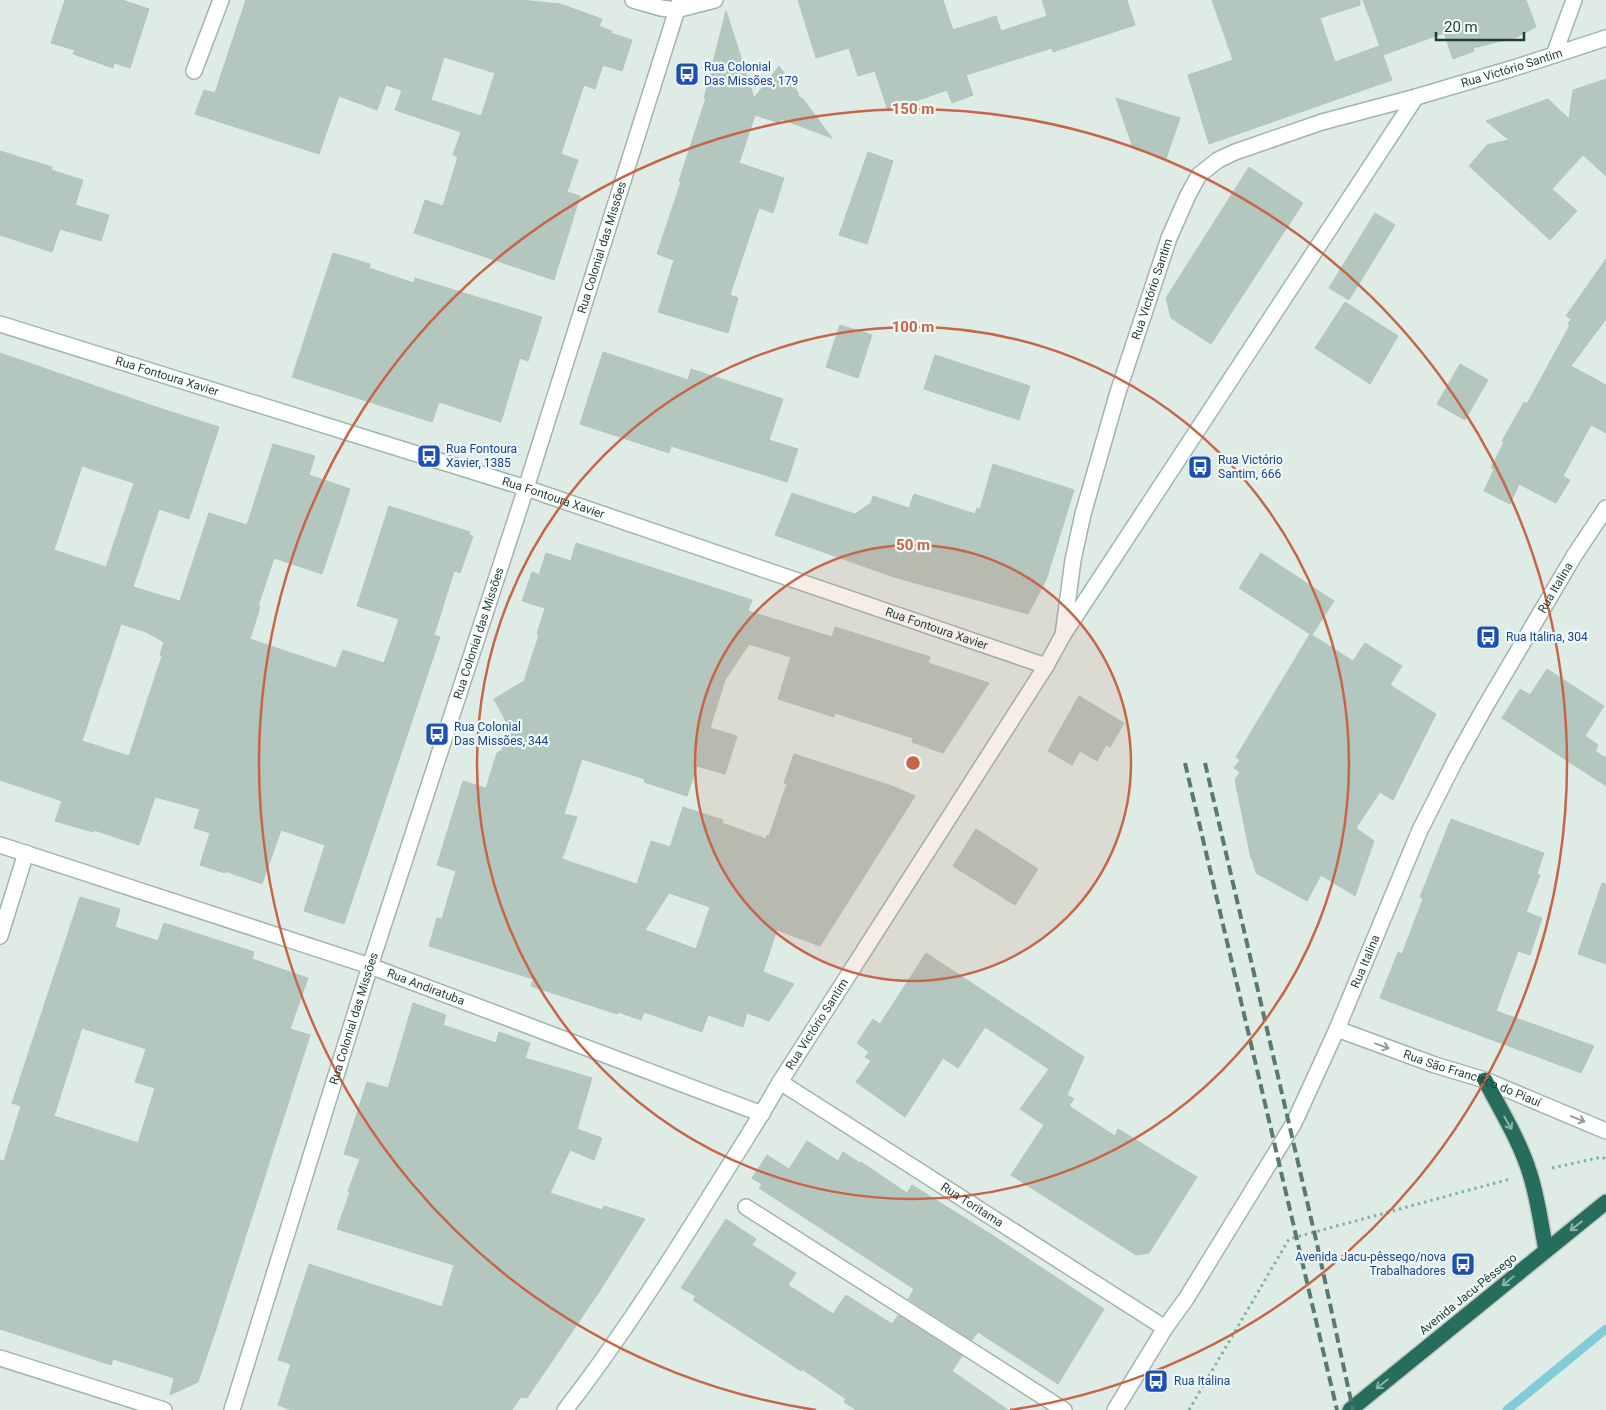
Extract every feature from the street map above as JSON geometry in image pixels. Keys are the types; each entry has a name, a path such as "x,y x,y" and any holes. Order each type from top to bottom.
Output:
{"highway":[{"path":"1485,1080 1514,1133 1530,1173 1546,1250"},
{"name":"Avenida Jacu-Pêssego","path":"1350,1410 1606,1202"}],"street":[{"path":"194,71 221,0"},
{"path":"633,0 660,8 715,0"},
{"path":"1554,55 1574,0"},
{"name":"Rua Colonial das Missões","path":"232,1410 370,966 526,488 678,5"},
{"name":"Rua Victório Santim","path":"1064,635 1072,560 1083,514 1118,392 1169,238 1199,174 1218,160 1235,152 1322,122 1416,97 1606,38"},
{"name":"Rua Victório Santim","path":"565,1410 645,1300 762,1114 780,1082 1064,635 1416,97"},
{"name":"Rua Fontoura Xavier","path":"0,324 526,488 1046,666"},
{"name":"Rua Italina","path":"1114,1410 1164,1328 1186,1299 1294,1123 1337,1029 1420,830 1456,759 1574,556 1606,508"},
{"name":"Rua Andiratuba","path":"0,845 370,966 762,1114"},
{"path":"0,936 26,853"},
{"name":"Rua São Francisco do Piauí","path":"1337,1029 1435,1065 1485,1080 1606,1131"},
{"name":"Rua Toritama","path":"780,1082 1164,1328"},
{"path":"746,1207 1064,1410"},
{"path":"0,1358 164,1410"}],"path":[{"path":"1189,1410 1289,1240 1530,1173 1602,1157 1606,1159"}],"building":[{"path":"65,0 122,0 149,9 130,68 114,63 113,68 73,54 75,50 51,43"},
{"path":"246,0 521,0 560,4 602,19 599,26 612,31 611,33 632,40 622,71 603,65 595,89 584,85 561,154 578,160 567,192 580,196 554,280 414,233 425,200 443,206 458,157 453,155 461,132 395,110 402,90 386,85 377,110 339,96 319,154 195,114 204,90 215,93","holes":["444,57 495,73 481,116 431,100"]},
{"path":"798,0 943,0 953,30 996,16 1001,31 1047,16 1042,0 1127,0 1135,25 1053,52 1052,48 966,75 973,95 952,103 947,90 888,111 875,71 858,76 849,48 816,58"},
{"path":"1212,0 1360,0 1360,5 1320,18 1335,62 1379,46 1382,52 1363,0 1526,0 1536,27 1517,37 1473,48 1474,51 1453,59 1444,33 1383,55 1392,80 1209,144 1188,75 1233,60"},
{"path":"726,11 754,98 779,66 799,94 797,95 803,99 832,138 781,119 779,123 755,115 739,163 784,178 773,213 759,208 730,295 738,298 728,333 658,312 674,260 657,254 706,98 704,98"},
{"path":"1606,79 1606,176 1583,155 1552,189 1577,211 1550,240 1469,166 1487,145 1509,140 1486,121 1548,99 1569,119 1573,90"},
{"path":"1116,98 1180,118 1166,159 1133,148"},
{"path":"0,151 52,167 51,170 83,180 75,205 109,215 101,241 60,229 52,252 0,235"},
{"path":"868,152 893,161 867,244 839,235"},
{"path":"1249,167 1303,203 1211,344 1171,318 1166,298"},
{"path":"1375,213 1395,225 1349,300 1329,288"},
{"path":"333,253 370,264 369,268 414,283 415,278 542,317 528,361 520,358 501,422 439,402 432,422 292,377"},
{"path":"1606,259 1606,319 1571,366 1606,385 1606,433 1591,425 1563,476 1570,480 1556,503 1519,484 1510,504 1484,491 1494,469 1491,468 1504,442 1502,441 1524,402 1527,404 1570,325 1568,324 1571,319 1566,316"},
{"path":"1345,302 1398,336 1370,384 1315,348"},
{"path":"840,325 872,335 858,378 826,367"},
{"path":"603,352 688,380 691,369 783,399 769,440 798,449 787,482 671,446 669,453 580,424"},
{"path":"0,353 219,427 189,519 159,509 133,587 180,601 209,513 247,525 273,444 315,456 309,475 350,489 322,574 274,558 258,606 260,607 250,639 336,668 343,650 384,663 399,619 357,606 389,506 470,532 469,535 473,536 460,573 454,571 434,635 440,637 344,924 304,911 325,845 281,830 262,884 225,871 225,873 200,865 210,833 194,828 200,809 155,797 139,845 94,830 93,832 55,821 62,801 0,780","holes":["82,466 134,483 106,567 54,550","121,624 146,632 164,642 160,655 162,656 129,756 82,741"]},
{"path":"935,355 1030,386 1019,420 924,389"},
{"path":"1460,364 1488,380 1465,420 1437,404"},
{"path":"993,464 1074,490 1046,580 1028,614 897,578 775,535 792,493 855,514 871,503 873,496 909,508 914,494 975,514 977,508 980,509"},
{"path":"576,543 752,600 748,611 832,637 835,627 930,657 928,663 989,683 943,753 912,742 913,738 835,713 834,717 778,699 791,657 749,644 725,680 710,728 737,736 725,774 697,766 687,796 644,782 645,779 582,759 564,814 577,817 562,859 637,884 651,841 670,847 683,807 723,820 722,823 766,839 767,835 769,836 787,784 784,783 794,754 892,786 915,796 820,946 777,930 763,972 794,984 769,1021 747,1013 743,1027 708,1015 702,1032 644,1012 641,1020 531,986 533,979 429,946 437,918 442,919 456,871 437,865 463,781 486,788 497,753 502,750 509,727 494,699 524,681 539,635 537,634 545,608 522,601 532,572 539,575 546,553 571,561","holes":["669,893 710,907 696,949 645,930"]},
{"path":"1261,553 1334,601 1312,635 1353,661 1365,643 1402,666 1390,685 1436,714 1393,800 1380,792 1356,828 1374,841 1355,896 1321,875 1307,901 1256,873 1251,859 1235,780 1240,772 1234,768 1240,760 1236,757 1310,634 1239,588"},
{"path":"1547,669 1604,706 1585,736 1598,745 1595,751 1606,758 1606,786 1502,718 1520,689 1530,695"},
{"path":"1079,696 1124,723 1110,747 1106,745 1097,761 1080,751 1072,765 1048,751"},
{"path":"1451,819 1544,853 1537,874 1540,875 1526,912 1542,918 1530,955 1518,951 1496,1011 1594,1046 1581,1073 1380,998 1398,952 1402,954 1423,899 1420,897"},
{"path":"976,829 1038,869 1015,905 953,866"},
{"path":"1602,883 1606,884 1606,964 1578,954"},
{"path":"80,897 120,909 115,927 158,941 164,923 254,952 252,959 308,978 290,1029 310,1035 198,1382 170,1395 174,1378 113,1359 111,1365 0,1329 0,1160 4,1161 21,1106 12,1103","holes":["82,1028 146,1049 135,1082 155,1088 138,1143 54,1116"]},
{"path":"926,953 1084,1057 1067,1095 1074,1099 1069,1106 1115,1136 1118,1129 1197,1177 1149,1253 1136,1255 1011,1175 1044,1125 1020,1109 1049,1069 985,1027 958,1068 943,1058 905,1117 856,1082 871,1061 865,1057 869,1052 857,1043 873,1019 880,1024"},
{"path":"413,1003 446,1015 443,1025 496,1043 499,1032 530,1043 525,1058 592,1078 577,1129 602,1138 594,1160 570,1150 550,1193 602,1210 604,1206 645,1219 599,1292 527,1398 521,1397 512,1410 291,1410 278,1405 291,1364 278,1360 309,1264 442,1307 454,1265 337,1229 360,1159 344,1154 367,1082 388,1088"},
{"path":"807,1141 838,1161 843,1152 907,1193 912,1185 1104,1309 1058,1384 978,1332 972,1340 908,1299 914,1289 759,1188 762,1184 752,1178 767,1155 789,1169"},
{"path":"726,1219 756,1239 752,1245 796,1273 788,1285 833,1314 846,1295 892,1324 898,1315 962,1356 952,1371 1008,1410 856,1410 844,1402 846,1399 802,1369 801,1371 693,1300 696,1296 681,1288"}],"waterway":[{"path":"1507,1410 1606,1329"}],"railway":[{"path":"1185,763 1337,1410"},
{"path":"1205,763 1317,1244 1353,1410"}],"place":[{"name":"Rua Colonial Das Missões, 179","path":"687,74"},
{"name":"Rua Fontoura Xavier, 1385","path":"429,456"},
{"name":"Rua Victório Santim, 666","path":"1200,467"},
{"name":"Rua Italina, 304","path":"1488,637"},
{"name":"Rua Colonial Das Missões, 344","path":"437,734"},
{"name":"Avenida Jacu-pêssego/nova Trabalhadores","path":"1463,1264"},
{"name":"Rua Italina","path":"1156,1381"}]}
